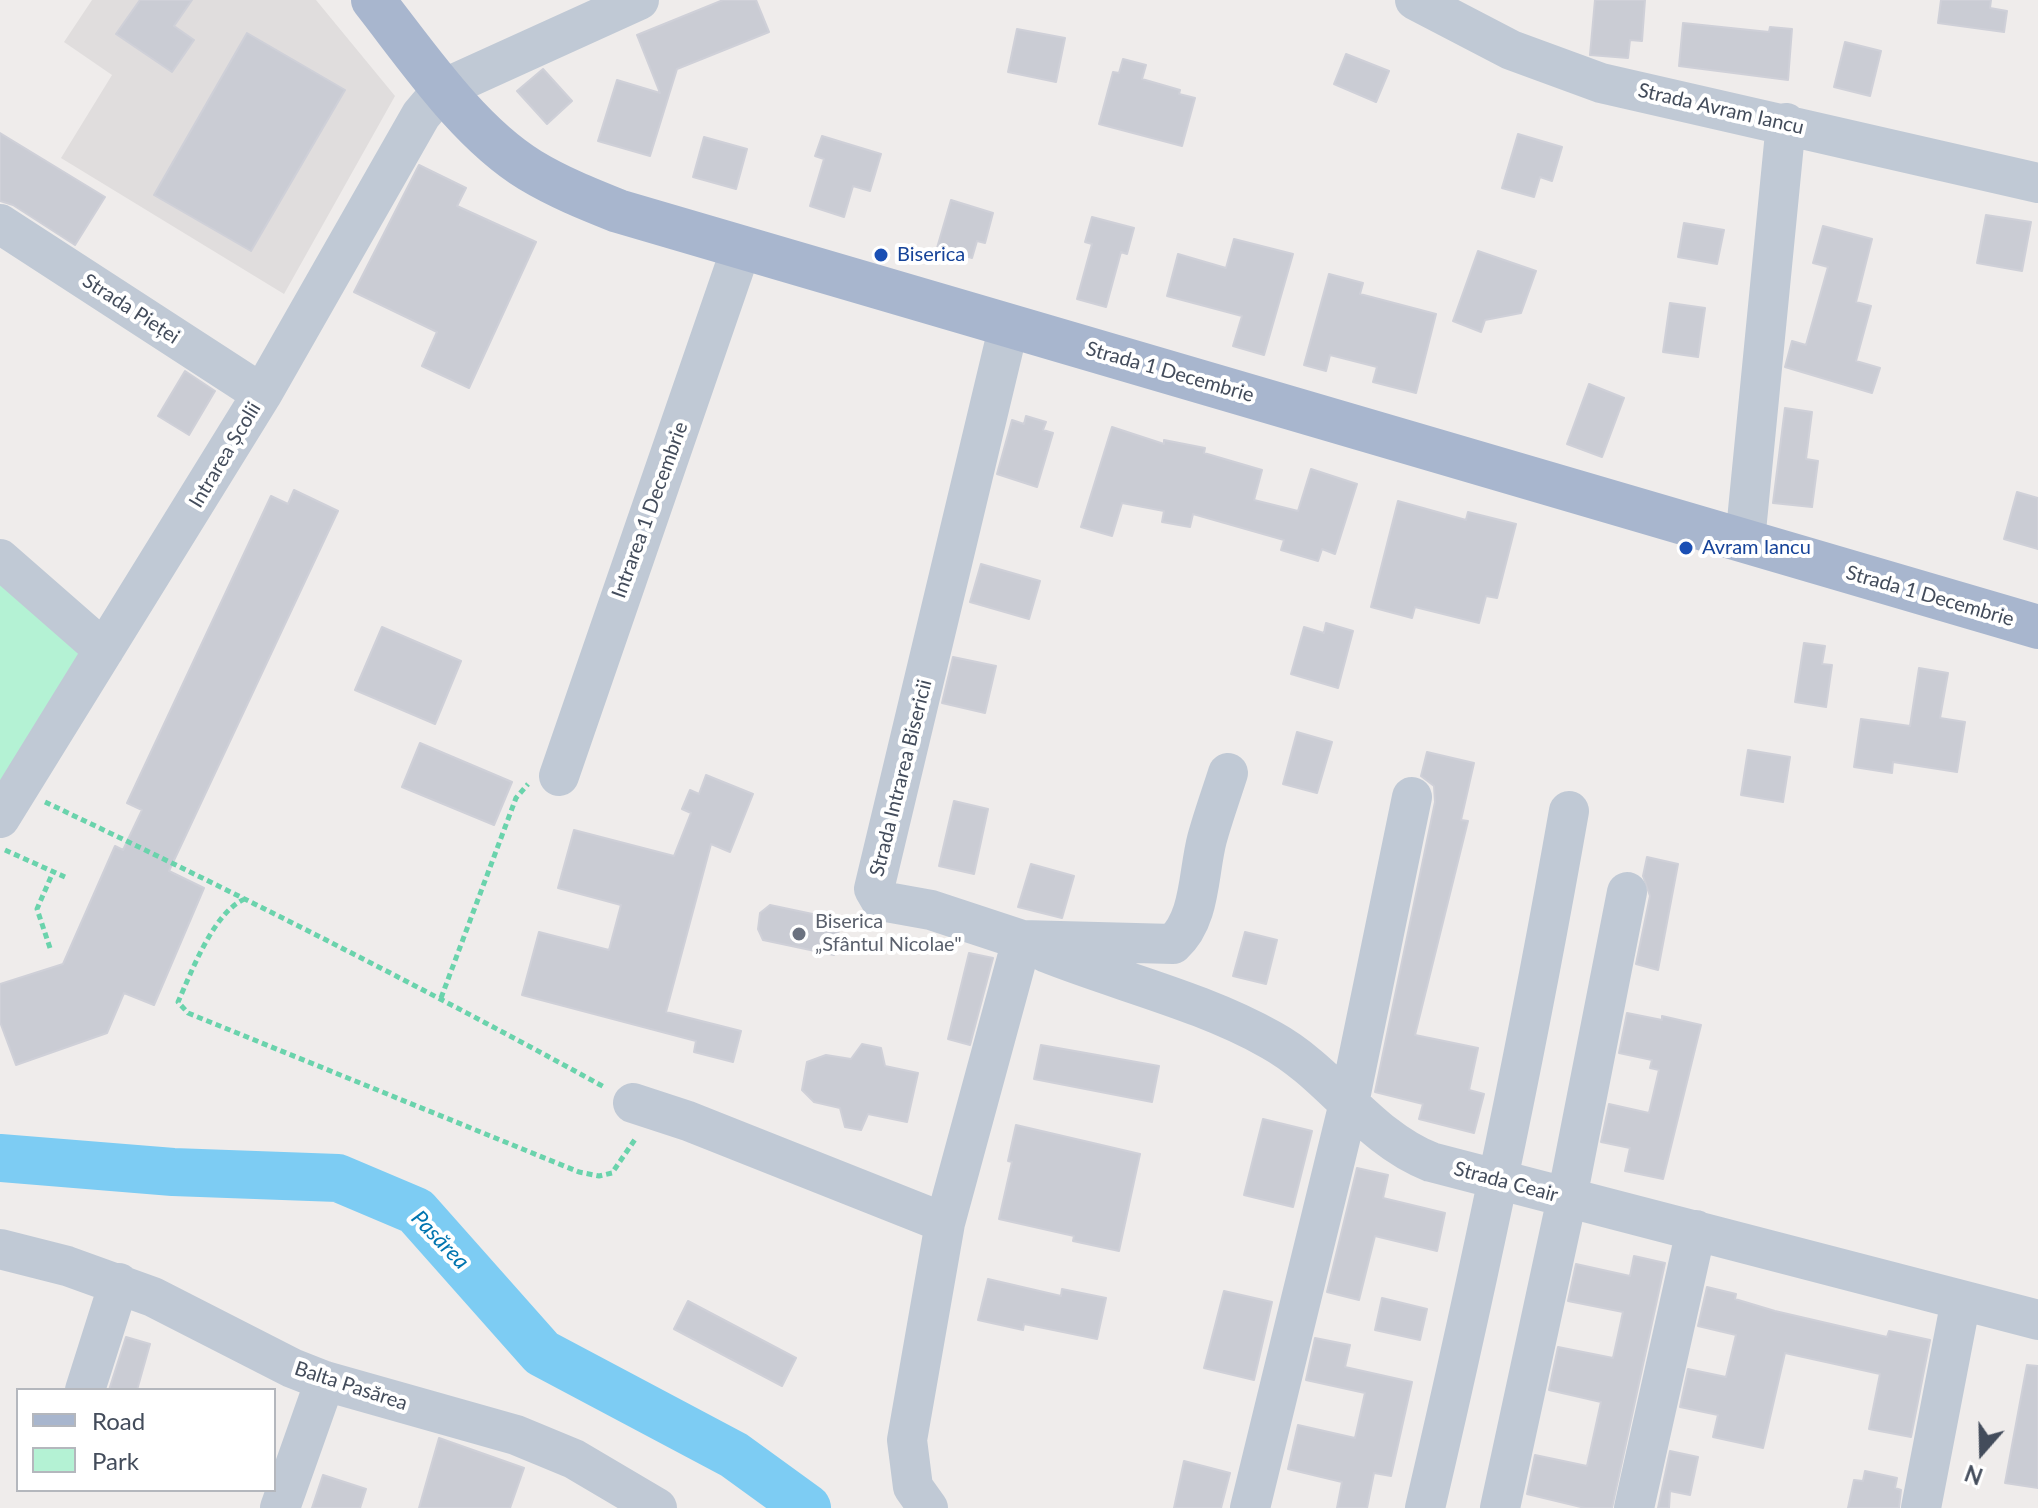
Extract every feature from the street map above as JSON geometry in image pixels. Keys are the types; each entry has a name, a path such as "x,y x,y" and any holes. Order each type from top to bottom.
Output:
{"main road":[{"name":"Strada 1 Decembrie","path":"373,0 443,89 527,168 570,192 618,211 2038,627"}],"street":[{"path":"443,89 639,0"},
{"name":"Strada Avram Iancu","path":"1415,0 1557,69 1601,83 2038,183"},
{"name":"Intrarea Școlii","path":"9,804 262,394 406,137 443,89"},
{"path":"1745,541 1786,123"},
{"name":"Strada Pieței","path":"0,224 262,394"},
{"name":"Intrarea 1 Decembrie","path":"559,776 742,246"},
{"name":"Strada Intrarea Bisericii","path":"1009,325 874,889 881,901 931,910 1022,940 1173,944 1192,916 1207,840 1228,773"},
{"path":"0,559 104,650"},
{"path":"1250,1508 1349,1103 1412,797"},
{"path":"1425,1508 1498,1180 1569,811"},
{"path":"1500,1508 1567,1198 1627,892"},
{"path":"928,1508 913,1487 907,1440 945,1223 1022,940"},
{"name":"Strada Ceair","path":"1022,940 1047,953 1259,1034 1306,1064 1403,1151 1498,1180 2038,1320"},
{"path":"633,1103 688,1121 945,1223"},
{"path":"1634,1508 1696,1230"},
{"name":"Balta Pasărea","path":"0,1249 119,1283 325,1381 516,1435 574,1459 657,1508"},
{"path":"86,1388 119,1283"},
{"path":"1921,1508 1961,1300"},
{"path":"280,1508 325,1381"}],"path":[{"path":"441,998 516,798 530,782 559,776"},
{"path":"9,804 245,899 441,998 633,1103 642,1123 630,1151 612,1173 599,1176 579,1172 188,1013 178,1002 201,950 233,904 245,899"},
{"path":"0,847 65,877"},
{"path":"50,948 37,909 53,872"}],"shaded area":[{"path":"92,0 316,0 395,96 284,294 61,158 112,75 64,42"}],"green space":[{"path":"0,577 84,649 0,781"}],"building":[{"path":"140,0 192,0 174,26 194,40 172,72 116,34"},
{"path":"723,0 756,0 769,32 677,69 650,156 598,141 617,80 660,93 637,35"},
{"path":"1595,0 1645,0 1642,41 1630,40 1628,58 1590,55"},
{"path":"1941,0 1991,0 1990,8 2007,11 2004,32 1938,23"},
{"path":"1683,23 1769,32 1770,27 1792,29 1788,80 1679,66"},
{"path":"1017,29 1065,38 1056,82 1008,72"},
{"path":"247,33 345,90 251,251 154,195"},
{"path":"1845,42 1881,51 1870,96 1834,87"},
{"path":"1346,54 1389,71 1376,102 1334,84"},
{"path":"1123,59 1146,65 1142,79 1180,90 1179,94 1195,98 1182,146 1099,124 1113,72 1119,73"},
{"path":"543,69 572,101 547,124 517,91"},
{"path":"0,133 105,197 75,245 13,205 0,201"},
{"path":"1518,134 1562,147 1552,181 1540,177 1534,197 1502,188"},
{"path":"822,136 881,154 870,191 853,186 844,217 810,206 824,159 815,156"},
{"path":"704,137 747,149 736,189 693,177"},
{"path":"419,165 466,188 457,206 536,242 469,388 422,366 437,332 354,292"},
{"path":"951,200 993,213 985,243 977,241 972,258 937,248"},
{"path":"1986,215 2031,222 2022,271 1977,263"},
{"path":"1092,217 1134,228 1127,254 1121,252 1106,307 1077,299 1092,244 1085,242"},
{"path":"1684,223 1724,230 1717,264 1678,257"},
{"path":"1823,226 1872,239 1856,302 1871,306 1856,361 1880,368 1872,393 1785,367 1792,341 1806,345 1828,267 1813,263"},
{"path":"1234,239 1293,254 1264,355 1233,346 1242,316 1167,296 1178,254 1226,268"},
{"path":"1478,251 1536,271 1521,313 1485,320 1481,332 1453,321"},
{"path":"1329,274 1363,283 1360,294 1436,314 1416,393 1373,382 1377,367 1330,355 1326,371 1304,365"},
{"path":"1670,303 1705,308 1698,357 1663,352"},
{"path":"185,371 215,391 189,435 158,416"},
{"path":"1589,384 1624,398 1602,457 1567,444"},
{"path":"1785,408 1812,412 1806,459 1818,461 1812,507 1773,503"},
{"path":"1026,416 1046,422 1043,430 1053,433 1037,487 997,474 1012,420 1024,424"},
{"path":"1112,427 1164,444 1164,440 1205,448 1204,453 1262,470 1254,500 1298,511 1311,469 1357,484 1335,554 1322,549 1318,561 1281,550 1284,540 1193,514 1190,527 1162,522 1164,511 1122,503 1112,536 1081,527"},
{"path":"294,490 338,511 169,871 204,888 154,1005 124,993 107,1033 16,1065 0,1022 0,984 63,964 115,846 123,850 142,810 127,803 271,496 288,504"},
{"path":"2017,492 2038,498 2038,549 2004,539"},
{"path":"1398,501 1466,520 1468,512 1516,524 1497,598 1486,596 1479,623 1415,607 1412,618 1371,607"},
{"path":"981,564 1040,581 1029,619 970,602"},
{"path":"1326,623 1353,631 1338,688 1291,674 1304,627 1324,633"},
{"path":"382,627 461,661 435,724 355,690"},
{"path":"1804,643 1825,646 1822,664 1832,665 1826,707 1795,702"},
{"path":"953,657 996,666 985,713 942,703"},
{"path":"1919,668 1948,673 1940,718 1965,722 1957,772 1893,762 1892,773 1854,767 1861,719 1910,726"},
{"path":"1297,732 1332,742 1317,793 1283,784"},
{"path":"420,743 512,782 494,825 402,787"},
{"path":"1748,750 1790,757 1783,802 1741,795"},
{"path":"1427,752 1474,763 1461,820 1468,821 1415,1035 1478,1048 1469,1090 1484,1094 1474,1133 1419,1119 1423,1104 1375,1092 1435,802 1434,786 1421,776"},
{"path":"706,775 753,794 730,852 711,844 666,1012 741,1031 733,1062 694,1052 696,1041 522,995 539,932 609,950 621,905 558,888 574,830 674,856 691,813 682,809 690,790 699,794"},
{"path":"954,801 988,809 974,874 939,866"},
{"path":"1647,857 1678,864 1658,970 1636,964 1650,896 1643,876"},
{"path":"1031,864 1074,876 1062,918 1018,907"},
{"name":"Biserica „Sfântul Nicolae\"","path":"770,905 841,920 834,955 763,940 758,929 760,913"},
{"path":"1245,932 1277,940 1266,984 1233,976"},
{"path":"969,953 993,958 970,1045 948,1039"},
{"path":"1627,1013 1662,1020 1662,1016 1701,1025 1663,1179 1625,1171 1630,1148 1601,1142 1609,1104 1649,1113 1659,1070 1650,1068 1652,1060 1619,1053"},
{"path":"862,1044 881,1048 885,1066 918,1073 907,1122 868,1114 861,1130 845,1127 840,1108 814,1102 802,1090 807,1062 826,1055 851,1059"},
{"path":"1041,1045 1159,1066 1152,1102 1034,1079"},
{"path":"1263,1119 1312,1131 1293,1207 1244,1195"},
{"path":"1016,1125 1140,1154 1119,1251 1073,1241 1074,1236 999,1219 1012,1162 1008,1161"},
{"path":"1357,1168 1388,1175 1383,1198 1445,1213 1437,1251 1375,1236 1359,1300 1327,1292"},
{"path":"1634,1256 1665,1263 1612,1508 1585,1508 1527,1494 1535,1455 1587,1466 1601,1402 1549,1390 1558,1347 1613,1358 1623,1312 1568,1301 1576,1264 1630,1276"},
{"path":"988,1279 1061,1296 1062,1289 1106,1298 1097,1339 1024,1324 1023,1330 978,1320"},
{"path":"1707,1287 1736,1294 1735,1299 1775,1311 1887,1337 1889,1331 1930,1340 1911,1437 1869,1429 1880,1374 1785,1353 1763,1448 1713,1437 1718,1415 1680,1407 1688,1369 1726,1377 1736,1335 1698,1326"},
{"path":"1224,1291 1272,1302 1254,1380 1204,1368"},
{"path":"1382,1298 1427,1309 1420,1340 1375,1330"},
{"path":"688,1301 796,1358 782,1386 674,1329"},
{"path":"126,1337 150,1344 138,1388 110,1388"},
{"path":"1315,1338 1350,1345 1345,1367 1412,1382 1391,1476 1374,1473 1367,1508 1337,1508 1342,1482 1288,1469 1298,1425 1355,1438 1365,1393 1306,1380"},
{"path":"2027,1365 2038,1366 2038,1488 2005,1483"},
{"path":"439,1438 524,1468 510,1508 419,1508"},
{"path":"1670,1451 1698,1457 1690,1495 1670,1491 1669,1508 1658,1508"},
{"path":"1184,1461 1230,1473 1221,1508 1174,1508"},
{"path":"1865,1471 1897,1478 1895,1488 1901,1490 1899,1508 1848,1508 1854,1480 1863,1481"},
{"path":"323,1475 366,1489 360,1508 312,1508"}],"waterway":[{"name":"Pasărea","path":"0,1158 173,1172 338,1178 416,1211 542,1353 734,1455 807,1508"}],"place":[{"name":"Biserica","path":"881,255"},
{"name":"Avram Iancu","path":"1686,548"},
{"name":"Biserica „Sfântul Nicolae\"","path":"799,934"}]}
